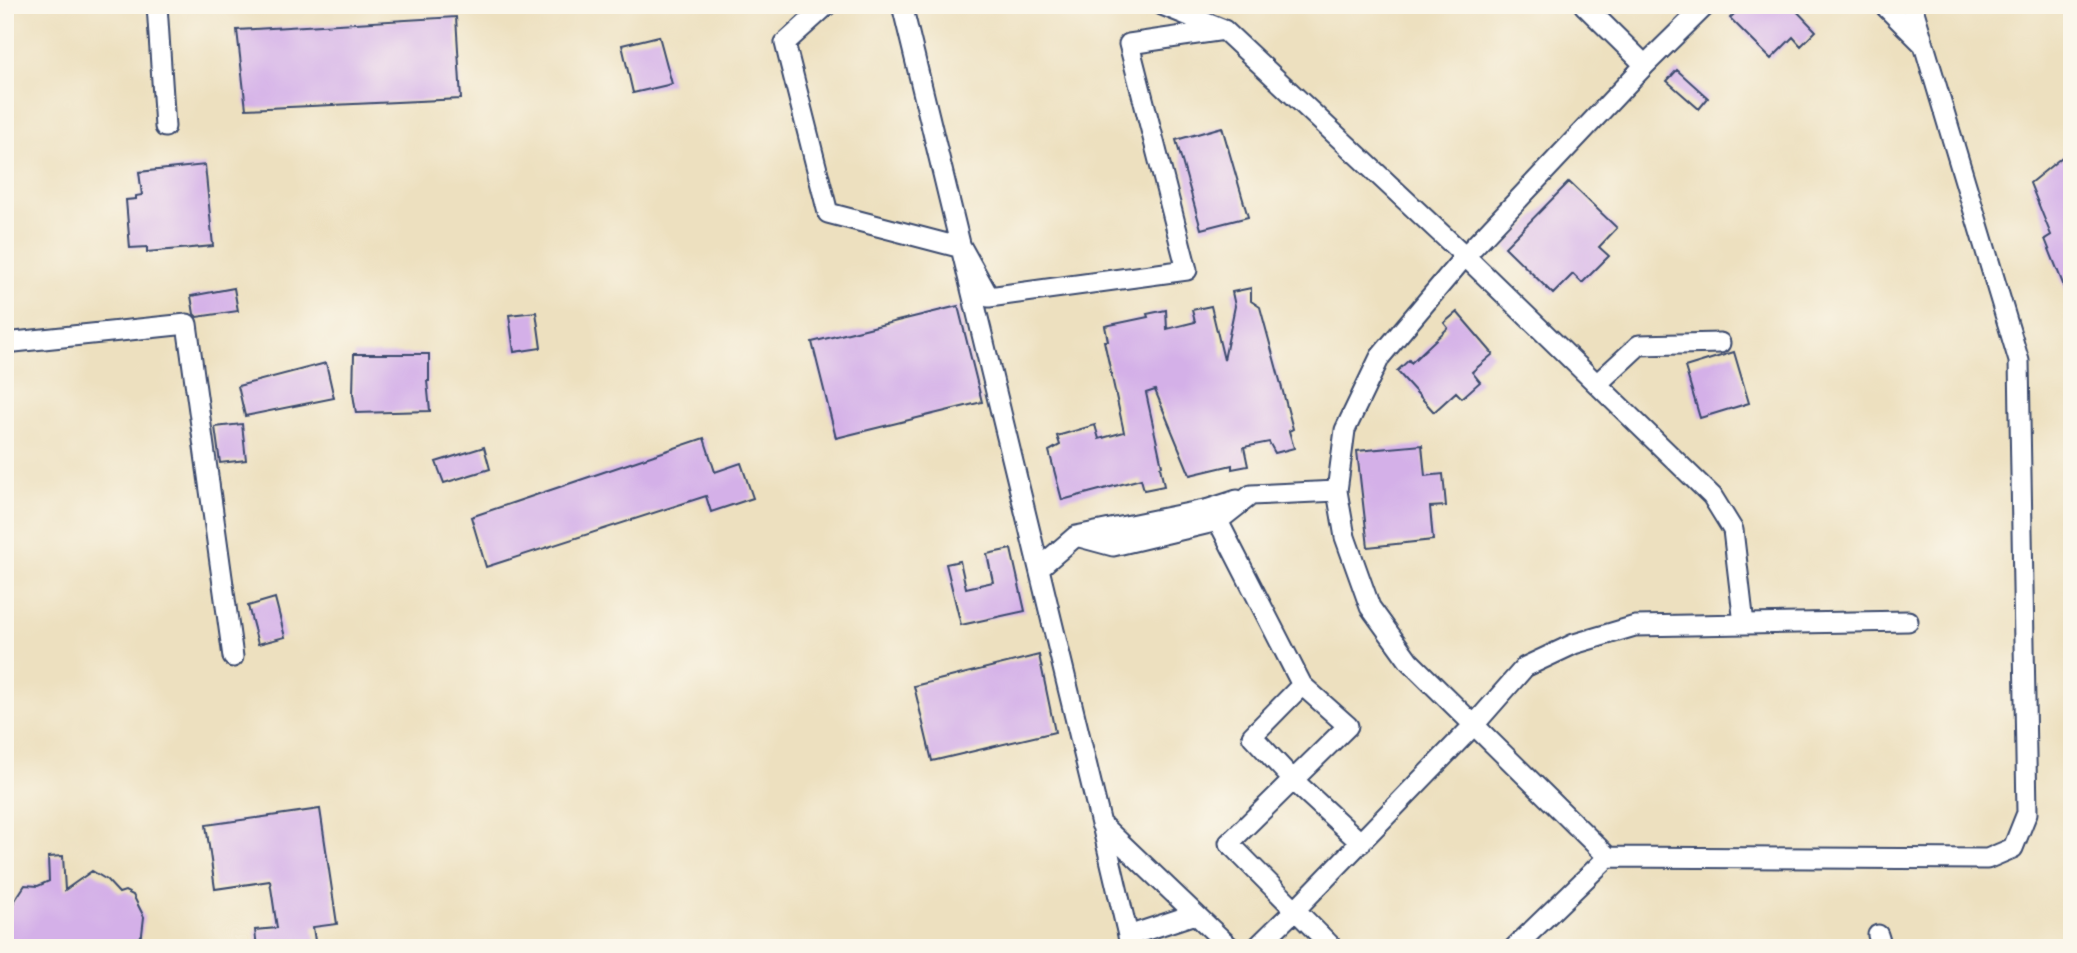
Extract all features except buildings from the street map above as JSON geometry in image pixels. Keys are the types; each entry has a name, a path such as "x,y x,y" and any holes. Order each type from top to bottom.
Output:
{"lane":[{"path":"157,5 166,127"},
{"path":"827,5 785,43 828,213 962,248 989,296 1187,270 1129,44 1224,30"},
{"path":"902,5 1130,942 1195,914"},
{"path":"1162,5 1224,30 1465,256 1712,496 1733,530 1744,624"},
{"path":"1584,5 1645,65"},
{"path":"1706,5 1645,65 1465,256 1380,357 1345,430 1337,491 1345,537 1370,607 1409,661 1608,856 1987,859 2013,848 2027,813 2019,361 1912,5"},
{"path":"1884,5 1924,45"},
{"path":"5,343 187,324 233,657"},
{"path":"1597,384 1639,345 1720,343"},
{"path":"1039,568 1076,536 1209,509 1251,495 1337,491"},
{"path":"1076,536 1113,546 1218,522 1251,495"},
{"path":"1218,522 1302,685 1348,726 1228,843 1333,948"},
{"path":"1256,948 1474,725 1525,667 1574,644 1635,626 1909,621"},
{"path":"1302,685 1252,736 1293,780 1360,843"},
{"path":"1101,824 1231,948"},
{"path":"1514,948 1608,856"}]}
